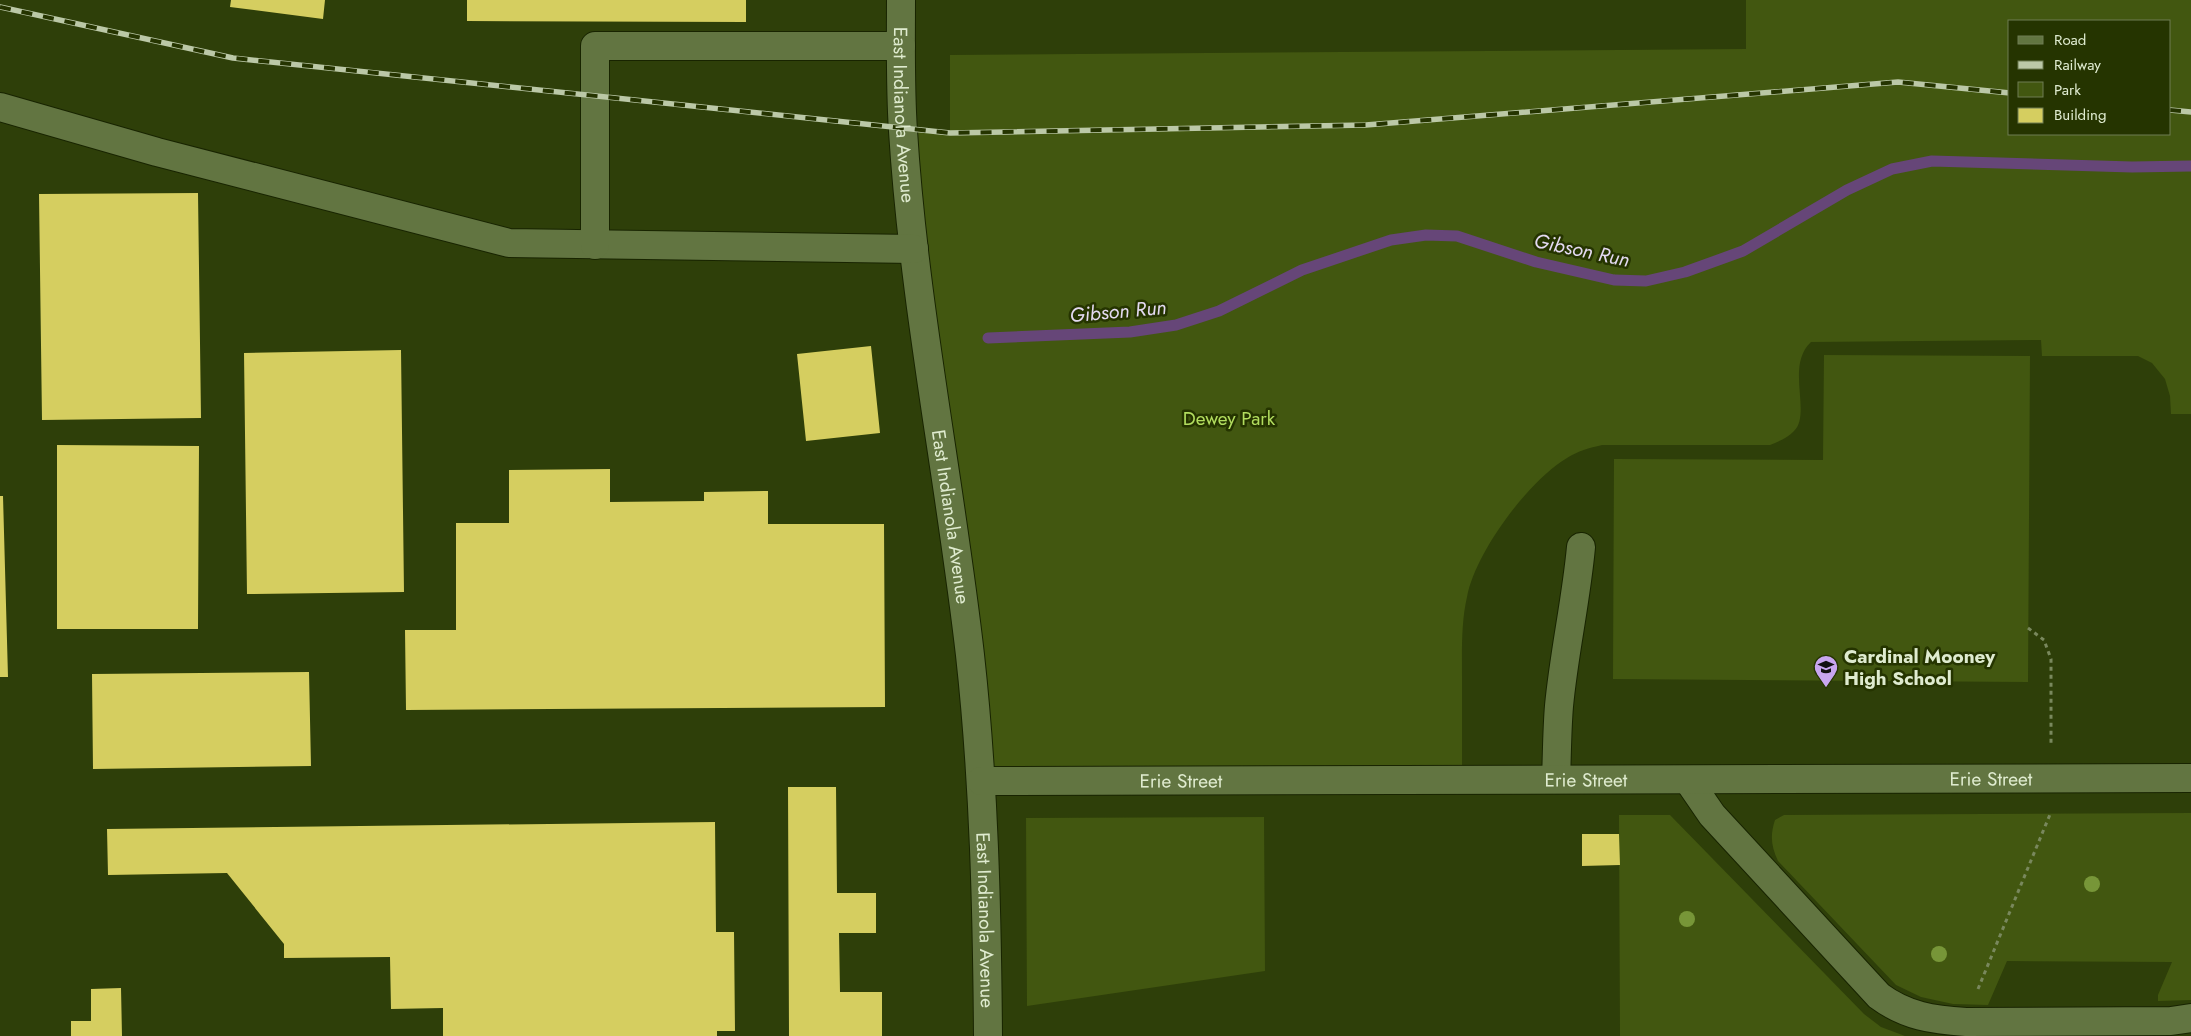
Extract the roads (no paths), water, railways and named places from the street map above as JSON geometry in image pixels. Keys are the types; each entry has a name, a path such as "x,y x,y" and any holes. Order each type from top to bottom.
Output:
{"street":[{"name":"East Indianola Avenue","path":"901,0 903,129 914,249 970,655 981,781 986,857 988,1036"},
{"path":"595,245 595,46 901,46"},
{"path":"0,106 157,152 509,243 914,249"},
{"path":"1556,779 1559,707 1566,651 1576,600 1581,547"},
{"name":"Erie Street","path":"981,781 2191,778"},
{"path":"1688,780 1712,815 1879,996 1909,1014 1932,1020 1966,1022 2172,1021 2191,1018"}],"waterway":[{"name":"Gibson Run","path":"988,338 1130,332 1176,325 1219,311 1302,270 1391,240 1426,235 1457,236 1536,262 1614,280 1646,281 1685,272 1743,251 1847,190 1892,169 1932,161 2132,167 2191,166"}],"railway":[{"path":"0,7 233,58 950,133 1366,125 1898,82 2008,93"},
{"path":"2171,110 2191,112"}],"place":[{"name":"Cardinal Mooney High School","path":"1826,688"}],"park label":[{"name":"Dewey Park","path":"1229,418"}]}
